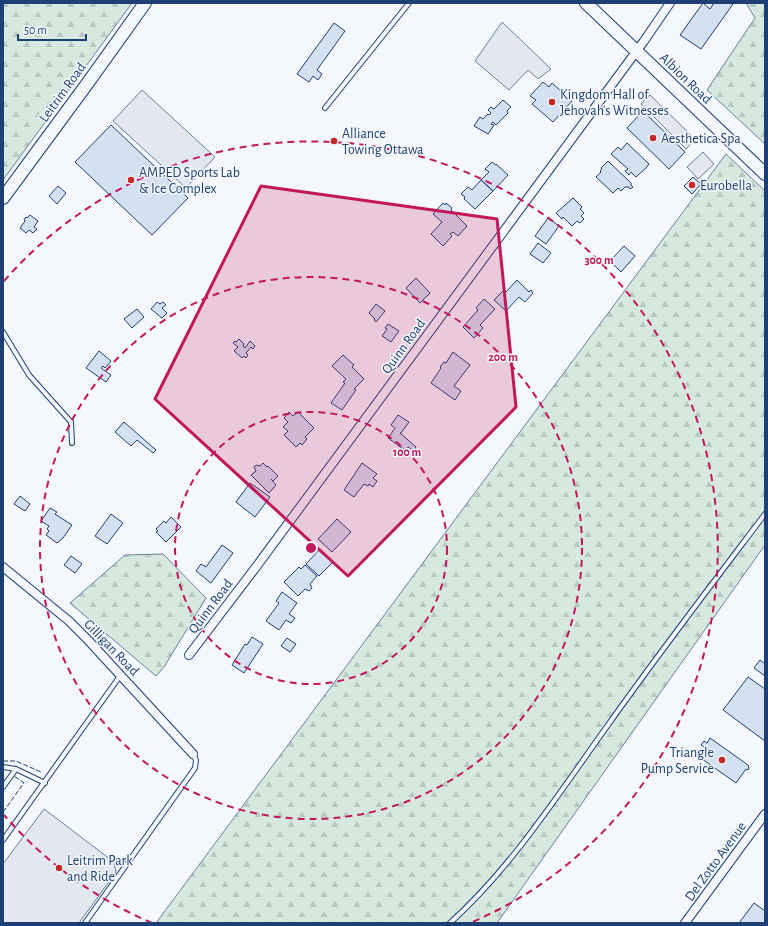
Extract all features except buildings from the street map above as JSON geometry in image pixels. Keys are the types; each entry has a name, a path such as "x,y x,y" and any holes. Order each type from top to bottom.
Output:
{"main road":[{"name":"Leitrim Road","path":"3,198 145,3"},
{"name":"Albion Road","path":"586,3 765,174"}],"street":[{"name":"Quinn Road","path":"189,655 275,542 670,3"},
{"name":"Gilligan Road","path":"3,567 69,621 193,754"},
{"name":"Del Zotto Avenue","path":"685,923 765,814"}],"lane":[{"path":"325,108 409,3"},
{"path":"3,332 29,375 71,422 72,443"},
{"path":"450,923 466,909 523,844 625,700 765,514"},
{"path":"3,840 120,676"},
{"path":"85,923 194,768 196,760 193,754"},
{"path":"3,767 16,769 45,782"},
{"path":"3,787 16,769"}],"highlighted area":[{"path":"261,186 497,219 516,407 348,576 155,399"}],"green space":[{"path":"3,3 132,3 3,180"},
{"path":"746,3 765,3 765,144 707,90 755,18"},
{"path":"726,154 765,191 765,545 497,923 156,923"},
{"path":"163,554 206,598 164,667 156,676 70,603 125,555"}],"shaded area":[{"path":"502,22 551,69 538,79 528,70 509,90 475,61"},
{"path":"142,90 215,157 186,188 113,121"},
{"path":"650,95 695,139 686,149 641,104"},
{"path":"703,152 714,164 698,179 687,167"},
{"name":"Leitrim Park and Ride","path":"44,809 114,862 116,872 79,923 3,923 3,864"}],"fence":[{"path":"3,761 16,761 41,772"},
{"path":"3,812 24,783 14,776"}],"place":[{"name":"Kingdom Hall of Jehovah's Witnesses","path":"552,102"},
{"name":"Aesthetica Spa","path":"653,138"},
{"name":"Alliance Towing Ottawa","path":"334,141"},
{"name":"AMPED Sports Lab & Ice Complex","path":"131,180"},
{"name":"Eurobella","path":"692,185"},
{"name":"Triangle Pump Service","path":"722,760"},
{"name":"Leitrim Park and Ride","path":"59,868"}]}
